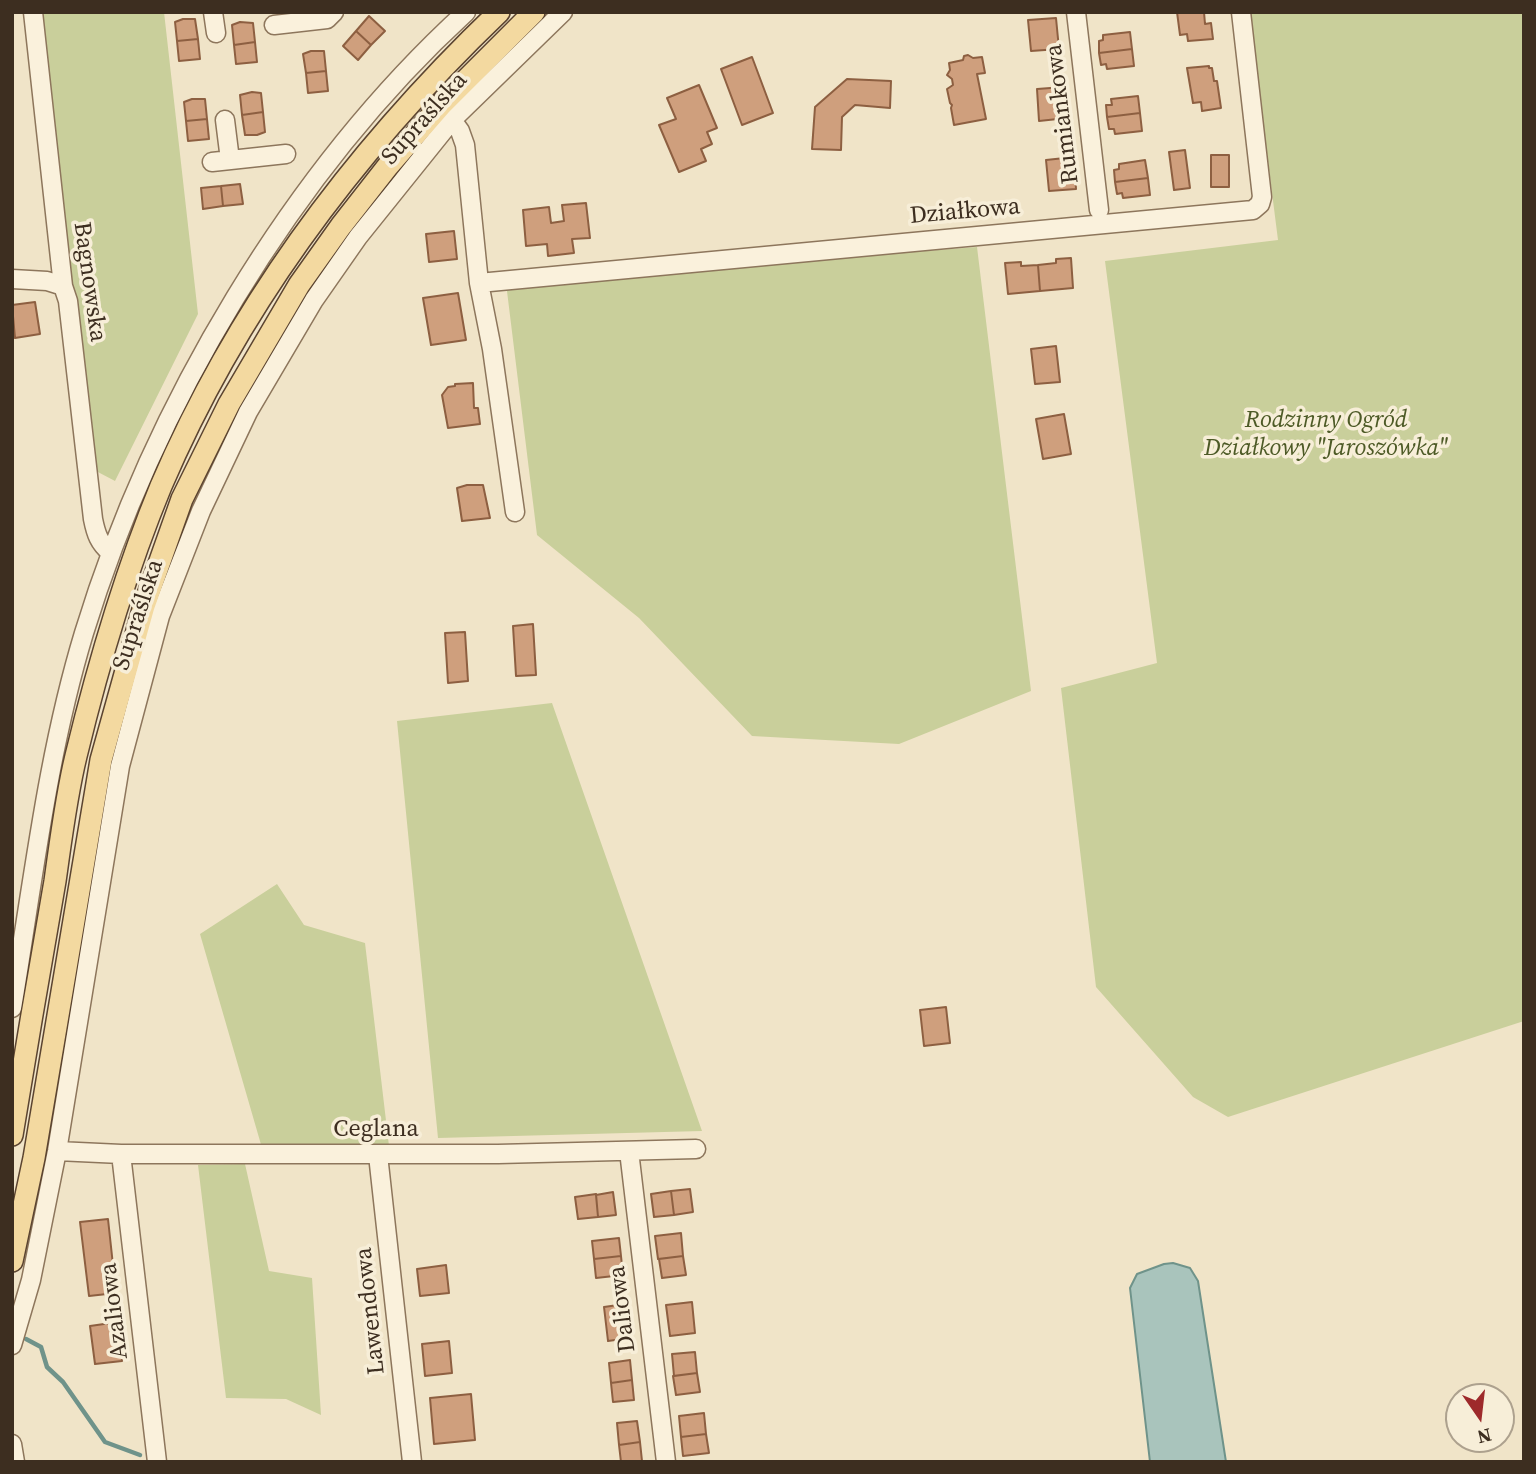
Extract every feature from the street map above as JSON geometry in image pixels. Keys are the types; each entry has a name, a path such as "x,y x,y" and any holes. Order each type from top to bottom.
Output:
{"main road":[{"path":"12,1135 75,759 120,597 161,486 207,391 279,270 321,211 369,150 499,12"},
{"path":"12,1261 34,1158 101,760 144,606 182,499 229,404 299,285 327,245 388,166 432,115 534,12"}],"street":[{"name":"Bagnowska","path":"33,12 63,286 68,301 93,519 96,534 111,553"},
{"path":"213,12 216,33"},
{"path":"274,25 327,19 334,12"},
{"name":"Supraślska","path":"12,1008 54,752 84,634 142,473 185,388 248,278 303,197 390,90 466,12"},
{"name":"Supraślska","path":"12,1345 30,1280 57,1151 120,766 160,616 196,522 248,412 314,300 358,237 453,120 564,12"},
{"name":"Rumiankowa","path":"1076,12 1099,210"},
{"name":"Działkowa","path":"480,283 1253,209 1260,204 1262,197 1241,12"},
{"path":"225,120 221,161 286,154"},
{"path":"453,120 465,145 480,283 515,512"},
{"path":"12,279 47,281 63,286"},
{"name":"Ceglana","path":"57,1151 121,1154 379,1154 696,1149"},
{"name":"Daliowa","path":"629,1151 666,1462"},
{"name":"Azaliowa","path":"121,1154 157,1462"},
{"name":"Lawendowa","path":"379,1154 412,1462"},
{"path":"12,1444 15,1462"}],"green space":[{"path":"33,12 164,12 198,314 115,481 96,471"},
{"name":"Rodzinny Ogród Działkowy \"Jaroszówka\"","path":"1249,12 1524,12 1524,1021 1228,1117 1193,1097 1096,987 1061,688 1157,663 1105,261 1278,240"},
{"path":"977,247 1031,691 899,744 752,736 639,618 537,535 506,283"},
{"path":"552,703 702,1131 438,1138 397,721"},
{"path":"277,884 304,925 365,943 389,1146 262,1148 200,934"},
{"path":"245,1164 269,1271 312,1278 321,1415 286,1399 226,1398 198,1165"}],"water":[{"path":"1173,1263 1190,1268 1198,1281 1226,1462 1150,1462 1130,1288 1137,1274"}],"building":[{"path":"1177,12 1204,12 1205,24 1211,23 1213,39 1188,41 1187,34 1180,35"},
{"path":"369,16 385,31 371,45 356,31"},
{"path":"1056,18 1059,49 1031,51 1028,20"},
{"path":"195,19 198,39 177,41 175,22"},
{"path":"240,22 253,23 255,42 234,45 232,25"},
{"path":"356,31 371,45 358,60 343,46"},
{"path":"1130,32 1132,49 1099,53 1099,41 1103,40 1103,35"},
{"path":"198,39 200,59 179,61 177,41"},
{"path":"255,42 257,62 236,64 234,45"},
{"path":"1132,49 1134,66 1107,69 1106,64 1101,65 1099,53"},
{"path":"324,51 326,71 306,73 303,54"},
{"path":"964,56 973,58 982,57 985,73 977,74 986,119 954,125 947,89 953,85 952,79 947,75 950,70 949,63 963,60"},
{"path":"752,57 773,113 742,125 721,69"},
{"path":"1187,68 1212,68 1214,81 1217,81 1221,108 1202,111 1201,102 1193,103"},
{"path":"326,71 328,91 308,93 306,73"},
{"path":"847,79 891,81 890,108 855,105 842,117 841,150 812,149 815,107"},
{"path":"699,85 717,128 707,132 712,144 701,149 706,161 679,172 659,125 676,119 667,98"},
{"path":"1064,87 1067,118 1039,121 1037,89"},
{"path":"261,93 263,112 242,115 240,95"},
{"path":"1138,96 1140,113 1107,117 1106,105 1112,105 1111,99"},
{"path":"205,99 207,119 186,121 184,102"},
{"path":"263,112 265,132 245,135 242,115"},
{"path":"1140,113 1142,131 1115,134 1114,129 1109,129 1107,117"},
{"path":"207,119 209,139 188,141 186,121"},
{"path":"1185,150 1190,188 1174,190 1169,152"},
{"path":"1211,155 1229,155 1229,187 1211,187"},
{"path":"1074,157 1076,189 1049,191 1046,160"},
{"path":"1145,160 1148,178 1115,182 1114,170 1119,169 1119,164"},
{"path":"1148,178 1150,195 1123,198 1122,193 1117,194 1115,182"},
{"path":"240,184 243,204 223,206 221,186"},
{"path":"221,186 223,206 203,209 201,188"},
{"path":"586,203 590,238 572,239 574,253 548,256 547,244 526,246 523,210 549,207 551,223 564,221 562,205"},
{"path":"454,231 457,259 429,262 426,234"},
{"path":"1071,258 1073,288 1040,291 1038,265 1056,263 1056,259"},
{"path":"1021,262 1021,266 1038,265 1040,291 1008,294 1005,263"},
{"path":"458,293 466,340 431,345 423,298"},
{"path":"35,302 40,334 15,338 12,305"},
{"path":"1056,346 1060,382 1035,384 1031,349"},
{"path":"473,383 474,408 478,408 480,424 448,428 442,395 448,387 455,384"},
{"path":"1064,414 1071,454 1043,459 1036,419"},
{"path":"483,485 490,518 462,521 457,488"},
{"path":"533,624 536,675 516,676 513,626"},
{"path":"465,632 468,681 448,683 445,633"},
{"path":"946,1007 950,1043 924,1046 920,1010"},
{"path":"690,1189 693,1212 674,1215 671,1191"},
{"path":"671,1191 674,1215 654,1217 651,1194"},
{"path":"613,1192 616,1215 598,1217 596,1195"},
{"path":"596,1194 598,1217 578,1219 575,1197"},
{"path":"108,1219 116,1293 89,1296 80,1222"},
{"path":"681,1233 683,1256 658,1259 655,1236"},
{"path":"619,1238 621,1256 594,1259 592,1241"},
{"path":"621,1256 623,1275 596,1278 594,1259"},
{"path":"683,1256 686,1275 662,1278 659,1259"},
{"path":"446,1265 449,1293 420,1296 417,1269"},
{"path":"692,1302 695,1333 670,1336 666,1305"},
{"path":"625,1304 629,1338 608,1341 604,1307"},
{"path":"118,1322 122,1361 95,1364 90,1326"},
{"path":"449,1341 452,1373 425,1376 422,1344"},
{"path":"695,1352 697,1373 674,1376 672,1354"},
{"path":"630,1360 632,1380 611,1383 609,1363"},
{"path":"697,1373 700,1392 676,1395 673,1376"},
{"path":"632,1380 634,1400 613,1402 611,1383"},
{"path":"471,1394 475,1440 434,1444 430,1398"},
{"path":"704,1413 706,1434 681,1437 679,1416"},
{"path":"637,1421 640,1442 619,1445 617,1423"},
{"path":"706,1434 709,1453 683,1456 681,1437"},
{"path":"640,1442 642,1461 621,1462 619,1445"}],"waterway":[{"path":"26,1339 41,1347 47,1367 63,1382 105,1442 140,1455"}]}
